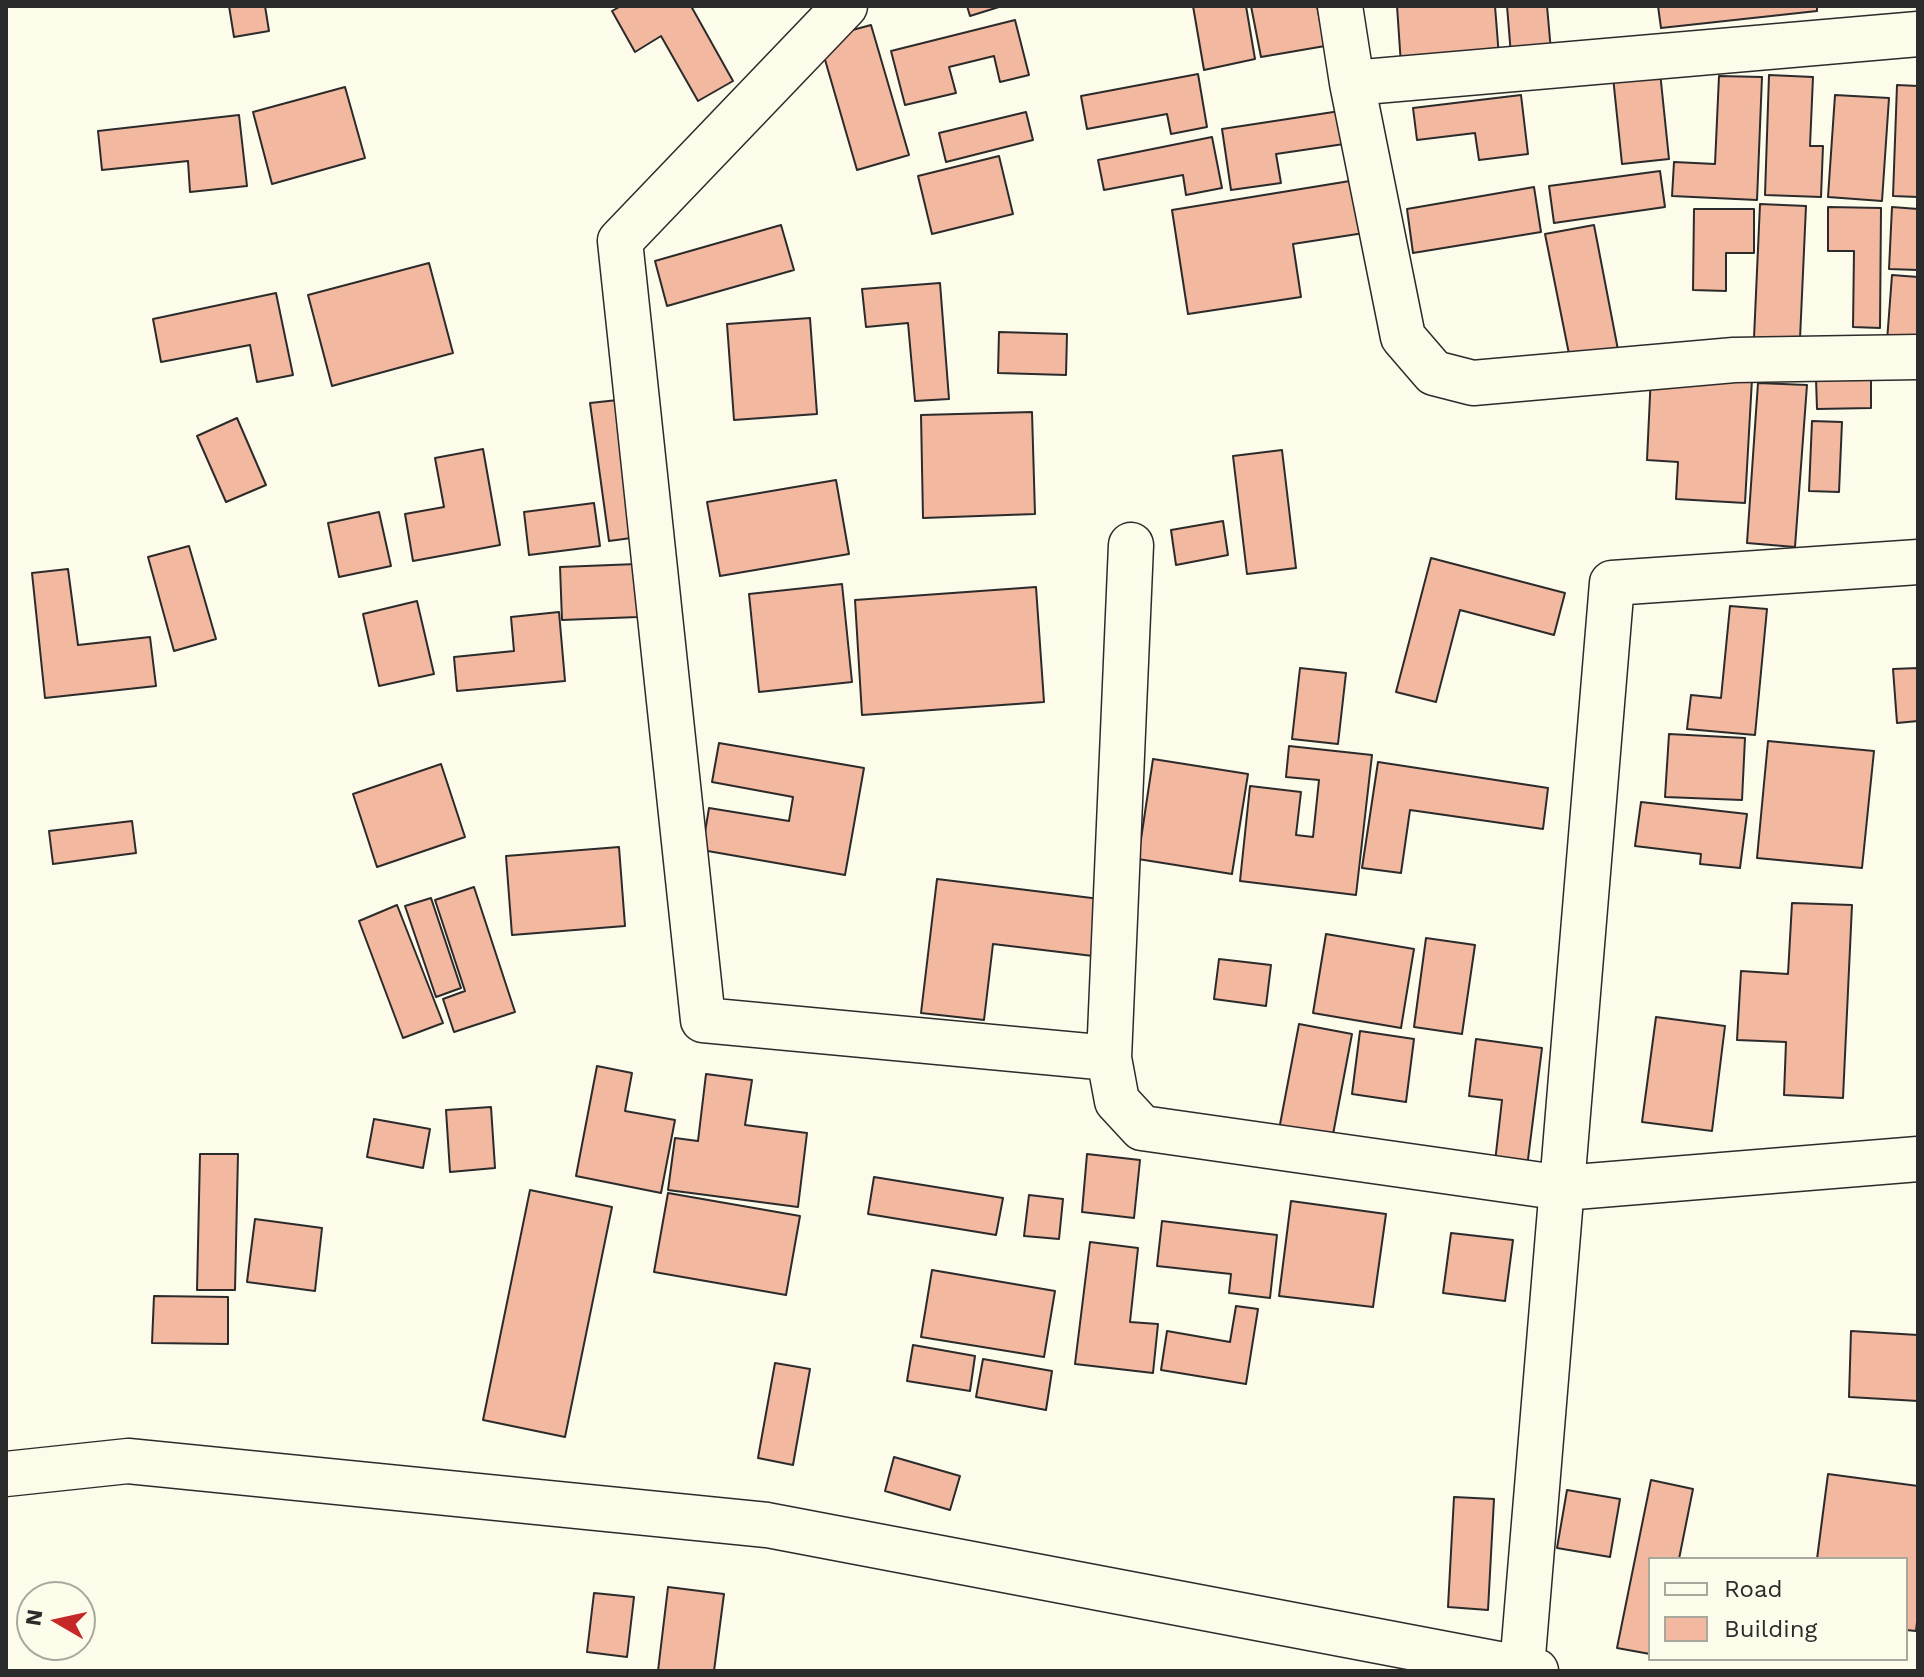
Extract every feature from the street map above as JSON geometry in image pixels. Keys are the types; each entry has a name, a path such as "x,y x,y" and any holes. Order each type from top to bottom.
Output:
{"street":[{"path":"845,6 620,241 703,1020 1109,1058"},
{"path":"1340,6 1352,83 1403,337 1434,373 1473,383 1734,360 1918,357"},
{"path":"1352,83 1918,34"},
{"path":"1131,545 1109,1058 1117,1101 1142,1128 1563,1188 1918,1159"},
{"path":"6,1474 128,1461 767,1525 1529,1669 1563,1188 1612,583 1918,562"}],"building":[{"path":"229,6 265,6 269,31 234,37"},
{"path":"621,6 691,6 733,81 698,101 661,36 635,52 612,11"},
{"path":"967,6 1002,6 970,16"},
{"path":"1193,6 1246,6 1255,59 1204,70"},
{"path":"1251,6 1317,6 1325,46 1261,57"},
{"path":"1397,6 1495,6 1499,57 1401,65"},
{"path":"1507,6 1547,6 1551,51 1511,55"},
{"path":"1658,6 1817,6 1817,11 1661,28"},
{"path":"1015,20 1029,75 1000,82 994,56 949,67 956,93 905,105 891,51"},
{"path":"871,25 909,155 857,170 819,39"},
{"path":"1660,72 1669,159 1622,164 1613,77"},
{"path":"1198,74 1207,127 1171,134 1167,114 1087,129 1081,96"},
{"path":"1769,75 1813,77 1810,146 1823,146 1821,197 1765,195"},
{"path":"1719,76 1762,77 1757,200 1672,196 1674,162 1715,164"},
{"path":"1897,85 1918,86 1918,197 1893,196"},
{"path":"345,87 365,158 272,184 253,112"},
{"path":"1521,95 1528,154 1479,160 1475,133 1417,140 1413,108"},
{"path":"1835,95 1889,98 1882,201 1828,197"},
{"path":"1340,111 1344,144 1276,154 1281,183 1231,190 1222,129"},
{"path":"1026,112 1033,140 946,162 939,133"},
{"path":"239,115 247,186 190,192 188,161 102,170 98,131"},
{"path":"1212,137 1222,188 1186,195 1183,175 1104,190 1098,160"},
{"path":"999,156 1013,214 932,234 918,176"},
{"path":"1660,171 1665,207 1554,223 1549,186"},
{"path":"1356,180 1364,233 1293,244 1301,297 1188,314 1172,210"},
{"path":"1534,187 1541,232 1413,253 1407,209"},
{"path":"1760,204 1806,206 1800,339 1754,338"},
{"path":"1828,207 1881,208 1880,328 1853,327 1854,251 1828,251"},
{"path":"1892,207 1918,209 1918,270 1889,269"},
{"path":"1694,209 1754,209 1754,253 1726,253 1726,291 1693,290"},
{"path":"781,225 794,270 667,306 655,261"},
{"path":"1594,225 1619,355 1571,364 1545,234"},
{"path":"429,263 453,353 332,386 308,295"},
{"path":"1892,275 1918,277 1918,344 1887,341"},
{"path":"940,283 949,399 915,401 908,323 866,327 862,289"},
{"path":"276,293 293,375 257,382 250,345 161,362 153,319"},
{"path":"810,318 817,414 734,420 727,324"},
{"path":"999,332 1067,334 1066,375 998,373"},
{"path":"1651,374 1752,379 1745,503 1676,499 1678,462 1647,460"},
{"path":"1816,379 1871,379 1871,408 1817,409"},
{"path":"1758,383 1807,385 1795,547 1747,543"},
{"path":"627,399 646,536 609,541 590,403"},
{"path":"1032,412 1035,514 923,518 921,415"},
{"path":"237,418 266,485 226,502 197,436"},
{"path":"1812,421 1842,422 1839,492 1809,491"},
{"path":"483,449 500,545 413,561 405,514 444,507 435,458"},
{"path":"1282,450 1296,568 1247,574 1233,456"},
{"path":"836,480 849,554 720,576 707,502"},
{"path":"594,503 600,546 529,555 524,512"},
{"path":"379,512 391,566 339,577 328,523"},
{"path":"1223,521 1228,555 1176,565 1171,530"},
{"path":"189,546 216,639 174,651 148,557"},
{"path":"1431,558 1565,593 1554,635 1460,610 1436,702 1396,692"},
{"path":"637,564 638,617 562,620 560,567"},
{"path":"68,569 78,645 150,637 156,686 45,698 32,573"},
{"path":"842,584 852,682 759,692 749,594"},
{"path":"1036,587 1044,702 862,715 855,600"},
{"path":"417,601 434,674 379,686 363,614"},
{"path":"1730,606 1767,609 1755,735 1687,729 1691,695 1721,698"},
{"path":"559,612 565,681 457,691 454,657 514,651 511,617"},
{"path":"1300,668 1346,673 1338,744 1292,739"},
{"path":"1918,668 1918,721 1897,723 1893,669"},
{"path":"1669,734 1745,738 1742,800 1665,797"},
{"path":"1768,741 1874,751 1862,868 1757,858"},
{"path":"719,743 864,768 845,875 702,850 709,808 789,821 793,797 712,782"},
{"path":"1289,746 1372,755 1356,895 1240,881 1250,786 1301,792 1296,835 1313,837 1319,780 1286,777"},
{"path":"1153,759 1248,774 1232,874 1138,859"},
{"path":"1378,762 1548,788 1543,829 1410,810 1401,873 1362,868"},
{"path":"441,764 465,837 377,867 353,794"},
{"path":"1641,802 1747,814 1740,868 1700,864 1701,854 1635,846"},
{"path":"132,821 136,853 53,864 49,831"},
{"path":"619,847 625,926 512,935 506,856"},
{"path":"937,879 1100,899 1093,956 993,944 984,1020 921,1013"},
{"path":"474,887 515,1012 454,1032 443,999 465,991 435,900"},
{"path":"431,898 461,988 436,997 405,906"},
{"path":"1792,903 1852,905 1843,1098 1784,1095 1786,1042 1737,1040 1741,971 1788,974"},
{"path":"397,905 443,1023 403,1038 359,921"},
{"path":"1326,934 1414,949 1401,1028 1313,1013"},
{"path":"1426,938 1475,945 1462,1034 1414,1027"},
{"path":"1219,959 1271,965 1266,1006 1214,999"},
{"path":"1656,1017 1725,1026 1712,1131 1642,1122"},
{"path":"1299,1024 1352,1034 1331,1145 1278,1135"},
{"path":"1360,1031 1414,1039 1406,1102 1352,1094"},
{"path":"1476,1039 1542,1048 1526,1175 1494,1171 1502,1100 1469,1096"},
{"path":"597,1066 632,1073 625,1111 675,1120 661,1193 576,1176"},
{"path":"706,1074 752,1080 745,1125 807,1133 798,1207 668,1190 675,1138 698,1141"},
{"path":"491,1107 495,1168 450,1172 446,1110"},
{"path":"374,1119 430,1129 423,1168 367,1157"},
{"path":"200,1154 238,1154 235,1290 197,1290"},
{"path":"1087,1154 1140,1160 1134,1218 1082,1212"},
{"path":"874,1177 1003,1198 996,1235 868,1214"},
{"path":"530,1190 612,1207 565,1437 483,1420"},
{"path":"668,1193 800,1216 786,1295 654,1272"},
{"path":"1029,1195 1063,1199 1059,1239 1024,1236"},
{"path":"1291,1201 1386,1214 1373,1307 1279,1296"},
{"path":"255,1219 322,1228 315,1291 247,1282"},
{"path":"1162,1221 1277,1235 1270,1298 1229,1293 1231,1274 1157,1266"},
{"path":"1451,1233 1513,1240 1505,1301 1443,1293"},
{"path":"1090,1242 1138,1248 1130,1322 1158,1324 1153,1373 1075,1364"},
{"path":"932,1270 1055,1291 1044,1357 921,1337"},
{"path":"154,1296 228,1297 228,1344 152,1343"},
{"path":"1236,1306 1258,1309 1246,1384 1161,1370 1167,1331 1230,1342"},
{"path":"1851,1331 1918,1335 1918,1401 1849,1397"},
{"path":"913,1345 975,1356 970,1391 907,1381"},
{"path":"983,1359 1052,1371 1046,1410 976,1397"},
{"path":"775,1363 810,1369 793,1465 758,1458"},
{"path":"894,1457 960,1476 950,1510 885,1491"},
{"path":"1828,1474 1918,1486 1916,1631 1908,1630 1908,1557 1817,1557"},
{"path":"1651,1480 1693,1489 1679,1557 1648,1557 1648,1654 1617,1648"},
{"path":"1567,1490 1620,1499 1610,1557 1557,1548"},
{"path":"1454,1497 1494,1499 1488,1610 1448,1607"},
{"path":"668,1587 724,1594 714,1671 658,1671"},
{"path":"594,1593 634,1597 627,1657 587,1652"}]}
